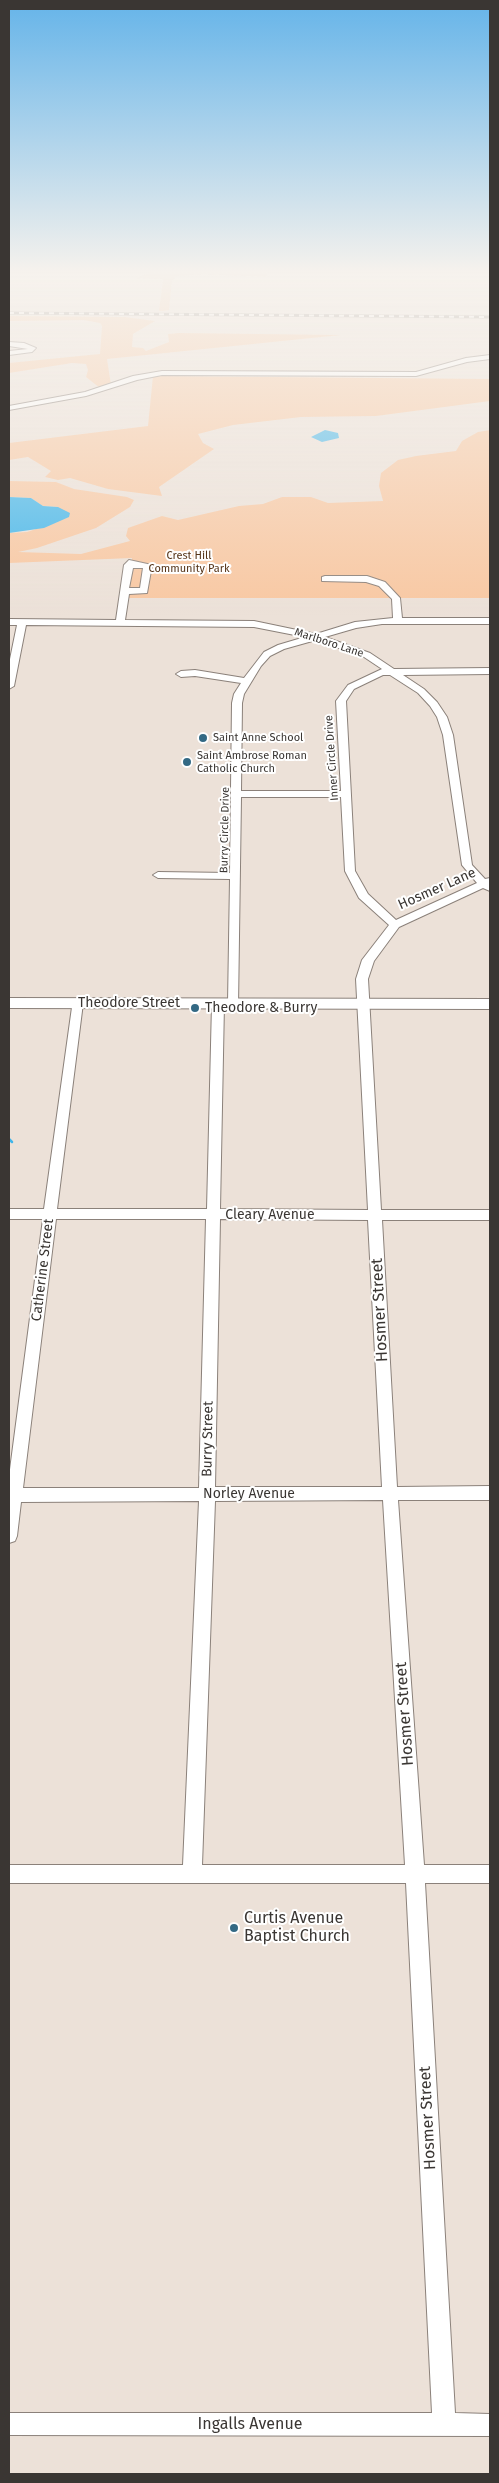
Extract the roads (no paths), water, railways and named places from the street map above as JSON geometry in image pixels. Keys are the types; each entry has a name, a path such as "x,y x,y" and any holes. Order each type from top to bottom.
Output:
{"main road":[{"name":"Theodore Street","path":"9,1004 490,1004"}],"street":[{"path":"9,408 86,394 108,387"},
{"path":"120,622 124,592 128,564 148,565 144,592 124,592"},
{"path":"325,579 354,578 382,584 396,598 398,621"},
{"name":"Burry Circle Drive","path":"234,1004 238,794 235,767 237,703 247,681 267,654 292,642 355,624 398,621 490,621"},
{"name":"Marlboro Lane","path":"9,622 254,624 314,636 367,655 393,671 427,697 442,717 448,735 467,864 488,885"},
{"path":"9,686 22,622"},
{"name":"Inner Circle Drive","path":"394,925 371,905 353,879 350,865 341,701 347,691 361,681 378,673 393,671 490,671"},
{"path":"181,674 195,673 247,681"},
{"path":"238,794 347,794"},
{"path":"158,874 236,876"},
{"name":"Hosmer Lane","path":"364,1004 362,978 368,960 394,925 419,912 488,885"},
{"name":"Catherine Street","path":"9,1536 11,1495 51,1216 77,1004"},
{"name":"Burry Street","path":"192,1874 206,1495 218,1004"},
{"name":"Hosmer Street","path":"364,1004 390,1493 415,1874 444,2425"},
{"name":"Cleary Avenue","path":"9,1214 51,1216 490,1215"},
{"name":"Norley Avenue","path":"11,1495 490,1494"},
{"path":"9,1874 490,1874"},
{"name":"Ingalls Avenue","path":"9,2424 490,2425"}],"water":[{"path":"325,430 338,433 339,438 322,442 311,437"},
{"path":"9,497 31,498 43,506 58,507 70,513 69,517 44,528 9,533"}],"waterway":[{"path":"9,1139 12,1142"}],"place":[{"name":"Saint Anne School","path":"203,738"},
{"name":"Saint Ambrose Roman Catholic Church","path":"187,762"},
{"name":"Theodore & Burry","path":"195,1008"},
{"name":"Curtis Avenue Baptist Church","path":"234,1928"}],"park label":[{"name":"Crest Hill Community Park","path":"189,562"}]}
